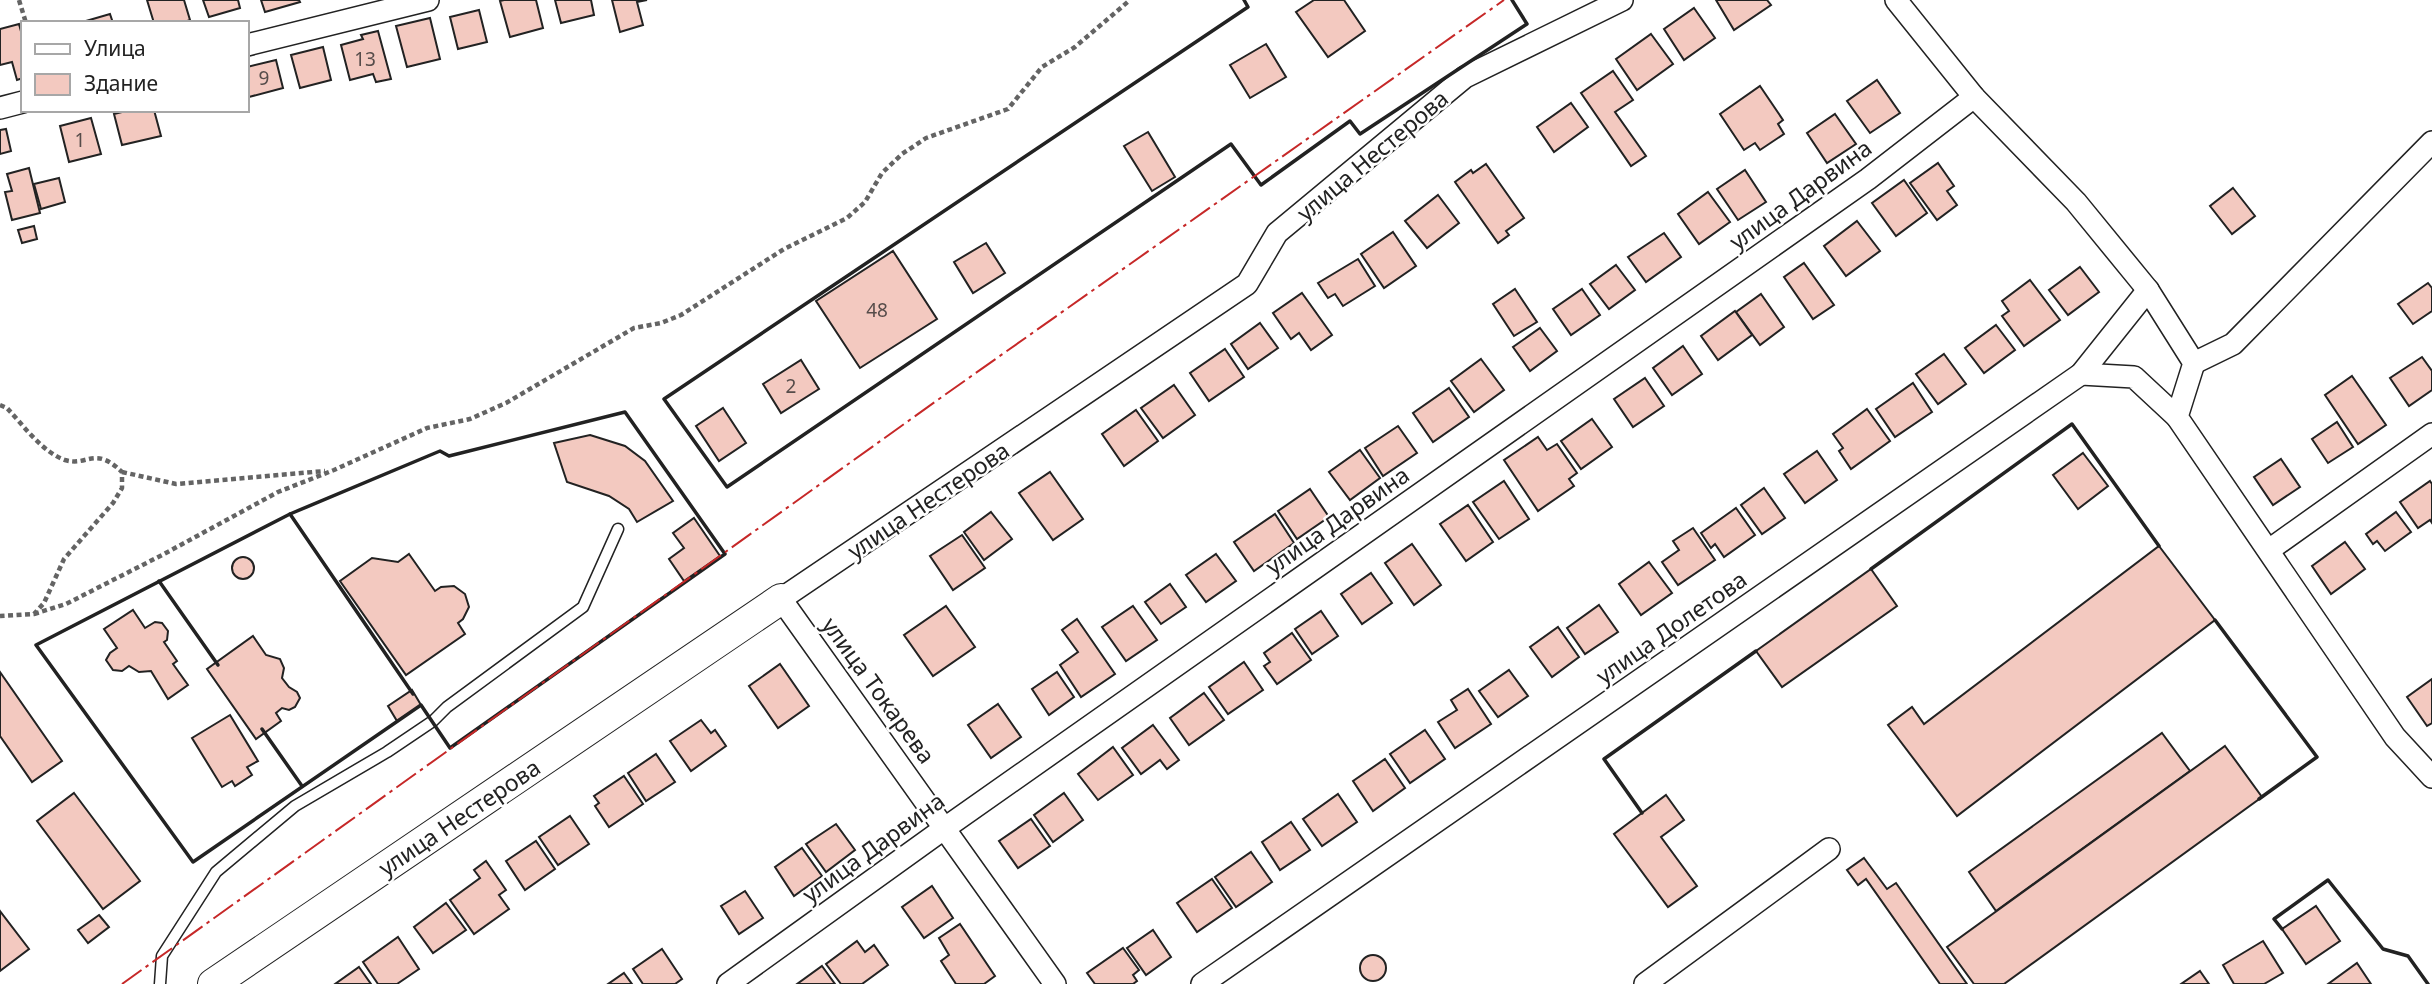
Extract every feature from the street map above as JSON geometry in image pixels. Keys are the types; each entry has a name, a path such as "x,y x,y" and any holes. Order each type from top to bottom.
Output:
{"street":[{"path":"248,46 428,0"},
{"name":"улица Нестерова","path":"213,984 1247,285 1277,233 1465,77 1622,0"},
{"path":"1896,0 1974,97 2076,202 2148,290 2194,363"},
{"name":"улица Дарвина","path":"728,984 945,828 1868,179 1974,97"},
{"path":"0,108 21,103"},
{"path":"2177,417 2194,363 2233,344 2432,142"},
{"name":"улица Долетова","path":"1202,984 2081,374 2148,290"},
{"path":"2081,374 2134,377 2177,417 2395,737 2430,773"},
{"path":"2269,550 2432,434"},
{"name":"улица Токарева","path":"780,599 1055,984"},
{"path":"1645,984 1829,849"}],"lane":[{"path":"160,984 162,956 216,872 295,806 387,752 433,721 447,707 583,607 618,529"}],"path":[{"path":"19,0 25,21"},
{"path":"0,616 34,614 66,604 278,492 427,428 470,419 506,402 634,328 661,323 681,315 784,249 847,218 865,202 882,173 902,154 926,138 1008,109 1042,67 1075,47 1130,0"},
{"path":"0,405 7,408 47,449 66,460 93,457 112,462 121,472 176,484 334,470"},
{"path":"34,614 44,603 64,559 122,488 121,472"}],"building":[{"path":"147,0 184,0 190,20 153,21"},
{"path":"203,0 238,0 240,8 209,17"},
{"path":"261,0 299,0 300,2 265,12"},
{"path":"536,0 543,28 510,37 500,1"},
{"path":"555,0 591,0 594,15 561,23"},
{"path":"612,0 647,0 637,2 643,25 620,32"},
{"path":"1314,0 1344,0 1365,31 1328,57 1296,12"},
{"path":"1716,0 1767,0 1771,5 1734,30"},
{"path":"1694,8 1715,38 1684,60 1664,29"},
{"path":"479,10 487,42 458,49 450,17"},
{"path":"110,14 112,21 86,21"},
{"path":"430,18 440,59 407,67 396,26"},
{"path":"19,24 21,79 17,80 12,62 0,65 0,29"},
{"path":"378,31 391,79 376,82 373,74 350,80 341,45 363,39 361,35"},
{"path":"1651,34 1673,64 1637,90 1616,59"},
{"path":"1266,44 1286,77 1250,98 1230,65"},
{"path":"323,47 331,80 300,88 291,55"},
{"path":"276,60 283,88 249,97 248,67"},
{"path":"1613,71 1633,100 1615,112 1646,156 1631,166 1581,93"},
{"path":"1877,80 1900,113 1870,133 1847,101"},
{"path":"1760,86 1783,120 1778,124 1784,134 1760,150 1755,143 1744,150 1720,114"},
{"path":"1571,103 1588,127 1554,152 1537,127"},
{"path":"155,112 161,136 122,145 114,114"},
{"path":"1835,114 1856,144 1827,163 1807,133"},
{"path":"91,118 101,154 69,162 60,126"},
{"path":"6,129 11,151 0,154 0,130"},
{"path":"1148,132 1175,177 1152,191 1124,146"},
{"path":"1938,163 1954,186 1947,191 1957,205 1937,220 1910,183"},
{"path":"1486,164 1524,218 1506,231 1509,235 1498,243 1455,182 1471,170 1473,173"},
{"path":"29,168 40,213 12,220 5,192 12,191 7,174"},
{"path":"1745,170 1766,202 1738,220 1717,189"},
{"path":"59,178 65,202 41,209 34,184"},
{"path":"1904,180 1927,213 1896,236 1872,203"},
{"path":"2233,188 2255,216 2232,234 2210,206"},
{"path":"1708,192 1730,222 1699,244 1678,214"},
{"path":"1438,195 1459,223 1427,248 1405,221"},
{"path":"1857,221 1880,251 1846,276 1824,246"},
{"path":"34,226 37,239 22,243 18,230"},
{"path":"1393,232 1416,266 1384,288 1361,254"},
{"path":"1664,233 1681,257 1646,282 1628,257"},
{"path":"986,243 1005,273 973,293 954,262"},
{"path":"893,251 937,319 860,368 816,301"},
{"path":"1358,259 1375,286 1343,306 1335,294 1328,298 1318,283"},
{"path":"1804,263 1834,305 1813,319 1784,277"},
{"path":"1616,265 1635,290 1609,309 1590,284"},
{"path":"2080,267 2099,292 2068,315 2049,290"},
{"path":"2030,280 2060,320 2024,346 2002,316 2009,311 2002,301"},
{"path":"2428,283 2432,288 2432,311 2413,324 2398,304"},
{"path":"1515,289 1537,322 1514,336 1493,304"},
{"path":"1582,289 1600,315 1571,335 1553,309"},
{"path":"1302,293 1332,335 1311,350 1299,333 1291,339 1273,313"},
{"path":"1761,294 1784,327 1760,345 1736,312"},
{"path":"1735,311 1752,335 1718,360 1701,336"},
{"path":"1260,323 1278,348 1248,369 1231,344"},
{"path":"1996,325 2015,350 1984,373 1965,348"},
{"path":"1540,328 1557,351 1530,371 1513,347"},
{"path":"1683,346 1702,374 1672,395 1653,368"},
{"path":"1225,349 1244,377 1209,401 1190,373"},
{"path":"1944,354 1966,384 1938,404 1916,374"},
{"path":"2422,357 2432,371 2432,390 2409,406 2390,378"},
{"path":"1481,359 1504,390 1474,412 1451,381"},
{"path":"801,360 819,389 781,413 763,384"},
{"path":"2352,376 2386,425 2358,444 2325,395"},
{"path":"1645,378 1664,406 1633,427 1614,399"},
{"path":"1913,383 1932,412 1895,437 1876,409"},
{"path":"1174,385 1195,415 1163,438 1141,408"},
{"path":"1449,388 1469,417 1433,442 1413,413"},
{"path":"723,408 746,443 719,461 696,426"},
{"path":"1867,409 1890,441 1851,469 1839,451 1843,448 1833,434"},
{"path":"1136,410 1158,441 1124,466 1102,434"},
{"path":"1592,419 1612,447 1581,469 1561,441"},
{"path":"2337,422 2353,447 2328,463 2312,439"},
{"path":"1398,426 1417,453 1383,476 1365,448"},
{"path":"590,435 625,446 645,461 673,501 637,522 629,509 609,496 567,482 554,443"},
{"path":"1538,437 1547,450 1557,444 1577,473 1569,479 1574,486 1538,511 1504,460"},
{"path":"1360,450 1380,478 1350,500 1329,472"},
{"path":"1817,451 1837,480 1805,503 1784,474"},
{"path":"2083,453 2108,486 2078,509 2053,475"},
{"path":"2281,459 2300,487 2273,505 2254,477"},
{"path":"1050,472 1083,519 1053,540 1019,493"},
{"path":"1504,481 1529,519 1499,539 1473,502"},
{"path":"2430,481 2432,523 2430,520 2418,528 2400,502"},
{"path":"1764,488 1785,518 1762,534 1741,505"},
{"path":"1310,489 1329,517 1297,539 1278,511"},
{"path":"1468,505 1493,542 1466,561 1440,524"},
{"path":"1736,508 1755,535 1724,557 1715,544 1711,548 1701,533"},
{"path":"991,512 1012,539 984,560 964,532"},
{"path":"2396,512 2411,532 2385,551 2377,541 2373,544 2366,534"},
{"path":"1275,514 1294,543 1254,571 1234,542"},
{"path":"694,518 720,556 684,581 669,559 684,548 673,533"},
{"path":"1693,528 1715,560 1678,585 1662,562 1679,550 1673,541"},
{"path":"962,535 985,568 953,590 930,556"},
{"path":"2345,542 2365,569 2331,594 2312,566"},
{"path":"1412,544 1441,585 1414,605 1385,563"},
{"path":"2159,546 2215,620 1957,816 1888,725 1912,707 1924,724"},
{"path":"409,554 435,591 441,587 454,586 465,594 469,607 458,623 465,634 406,675 340,581 372,558 398,562"},
{"path":"1216,554 1236,581 1206,602 1186,575"},
{"path":"243,557 251,560 254,568 251,576 243,579 235,576 232,568 235,560"},
{"path":"1649,562 1672,593 1641,615 1619,584"},
{"path":"1871,569 1897,606 1782,687 1756,651"},
{"path":"1371,573 1392,603 1362,624 1341,594"},
{"path":"1170,584 1186,607 1161,624 1145,602"},
{"path":"1599,605 1618,632 1585,654 1567,628"},
{"path":"946,606 975,647 933,676 904,635"},
{"path":"1133,606 1157,640 1126,661 1102,627"},
{"path":"133,610 145,628 155,622 162,623 168,631 167,640 164,642 177,661 173,664 188,685 168,699 151,671 139,672 129,666 122,671 113,670 106,660 117,648 104,629"},
{"path":"1321,611 1338,636 1312,654 1295,629"},
{"path":"1077,619 1115,674 1081,697 1060,665 1078,652 1062,630"},
{"path":"1558,627 1579,657 1552,677 1530,647"},
{"path":"1292,633 1311,660 1277,684 1264,666 1270,662 1264,653"},
{"path":"253,636 266,655 280,659 284,668 282,678 300,698 295,707 289,710 282,708 276,713 281,721 256,739 207,669"},
{"path":"1244,662 1263,690 1228,714 1209,687"},
{"path":"780,664 809,706 778,728 749,686"},
{"path":"1509,670 1528,696 1498,717 1479,691"},
{"path":"0,672 62,761 32,782 0,736"},
{"path":"1057,672 1074,697 1049,715 1032,689"},
{"path":"2432,679 2432,723 2427,726 2407,697"},
{"path":"1468,689 1491,724 1455,748 1438,722 1457,710 1451,700"},
{"path":"412,690 421,705 397,721 388,706"},
{"path":"1204,693 1224,720 1189,745 1170,718"},
{"path":"998,704 1021,737 991,758 968,725"},
{"path":"230,715 258,761 247,767 252,775 235,786 232,781 222,787 192,738"},
{"path":"701,720 711,733 715,730 726,746 691,771 670,741"},
{"path":"1153,725 1179,760 1167,769 1160,760 1141,774 1122,748"},
{"path":"1425,730 1445,759 1410,783 1390,754"},
{"path":"2162,733 2190,771 1996,911 1969,872"},
{"path":"2225,746 2262,797 2004,984 1974,984 1947,947"},
{"path":"1113,747 1133,775 1098,800 1078,774"},
{"path":"656,754 675,782 646,801 628,773"},
{"path":"1385,759 1405,788 1373,811 1353,781"},
{"path":"624,776 643,804 609,827 595,806 599,803 594,796"},
{"path":"74,793 140,881 103,909 37,821"},
{"path":"1064,793 1083,820 1053,842 1034,815"},
{"path":"1338,794 1357,822 1322,846 1303,819"},
{"path":"1666,795 1684,820 1661,837 1697,886 1668,907 1614,834"},
{"path":"570,816 589,844 558,865 539,837"},
{"path":"1031,819 1050,846 1018,868 999,841"},
{"path":"1291,822 1310,850 1280,870 1262,842"},
{"path":"836,824 855,850 826,872 806,844"},
{"path":"536,841 555,869 525,890 506,861"},
{"path":"802,848 822,876 794,896 775,867"},
{"path":"1251,852 1272,882 1236,907 1215,877"},
{"path":"1864,858 1887,889 1896,883 1967,984 1940,984 1866,879 1858,885 1847,870"},
{"path":"486,861 506,890 499,895 509,909 474,934 450,900 480,878 474,870"},
{"path":"1212,879 1232,908 1197,932 1177,903"},
{"path":"932,886 953,918 924,938 902,907"},
{"path":"745,891 763,918 739,934 721,906"},
{"path":"446,903 466,930 433,953 414,927"},
{"path":"2316,906 2340,941 2306,964 2282,929"},
{"path":"0,911 29,949 0,971"},
{"path":"99,915 109,927 88,943 78,930"},
{"path":"960,924 995,976 984,984 956,984 941,961 949,955 939,938"},
{"path":"1153,930 1171,957 1146,975 1127,948"},
{"path":"398,937 419,969 397,984 378,984 363,962"},
{"path":"857,941 865,952 874,945 888,965 862,984 841,984 826,964"},
{"path":"2263,941 2283,973 2264,984 2234,984 2223,965"},
{"path":"1123,948 1139,970 1133,975 1137,981 1133,984 1095,984 1087,973"},
{"path":"662,949 682,979 675,984 643,984 633,969"},
{"path":"1373,955 1382,959 1386,968 1382,977 1373,981 1364,977 1360,968 1364,959"},
{"path":"2357,963 2371,984 2328,984"},
{"path":"822,966 835,984 797,984"},
{"path":"359,967 371,984 335,984"},
{"path":"2200,971 2209,984 2181,984"},
{"path":"624,973 632,984 608,984"}],"wall":[{"path":"1244,0 1248,7 664,399 727,487 1231,144 1261,185 1350,121 1360,134 1527,24 1512,0"},
{"path":"625,412 725,554 450,748 421,705 193,862 36,645 290,514 440,451 449,456 625,412"},
{"path":"1871,569 2072,424 2159,546"},
{"path":"290,514 413,694"},
{"path":"159,581 218,665"},
{"path":"2215,620 2317,757 2259,799"},
{"path":"1642,813 1604,759 1756,651"},
{"path":"262,729 302,786"},
{"path":"2282,929 2274,919 2328,880 2383,949 2408,956 2428,984"}],"power":[{"path":"122,984 946,394 1504,0"}]}
